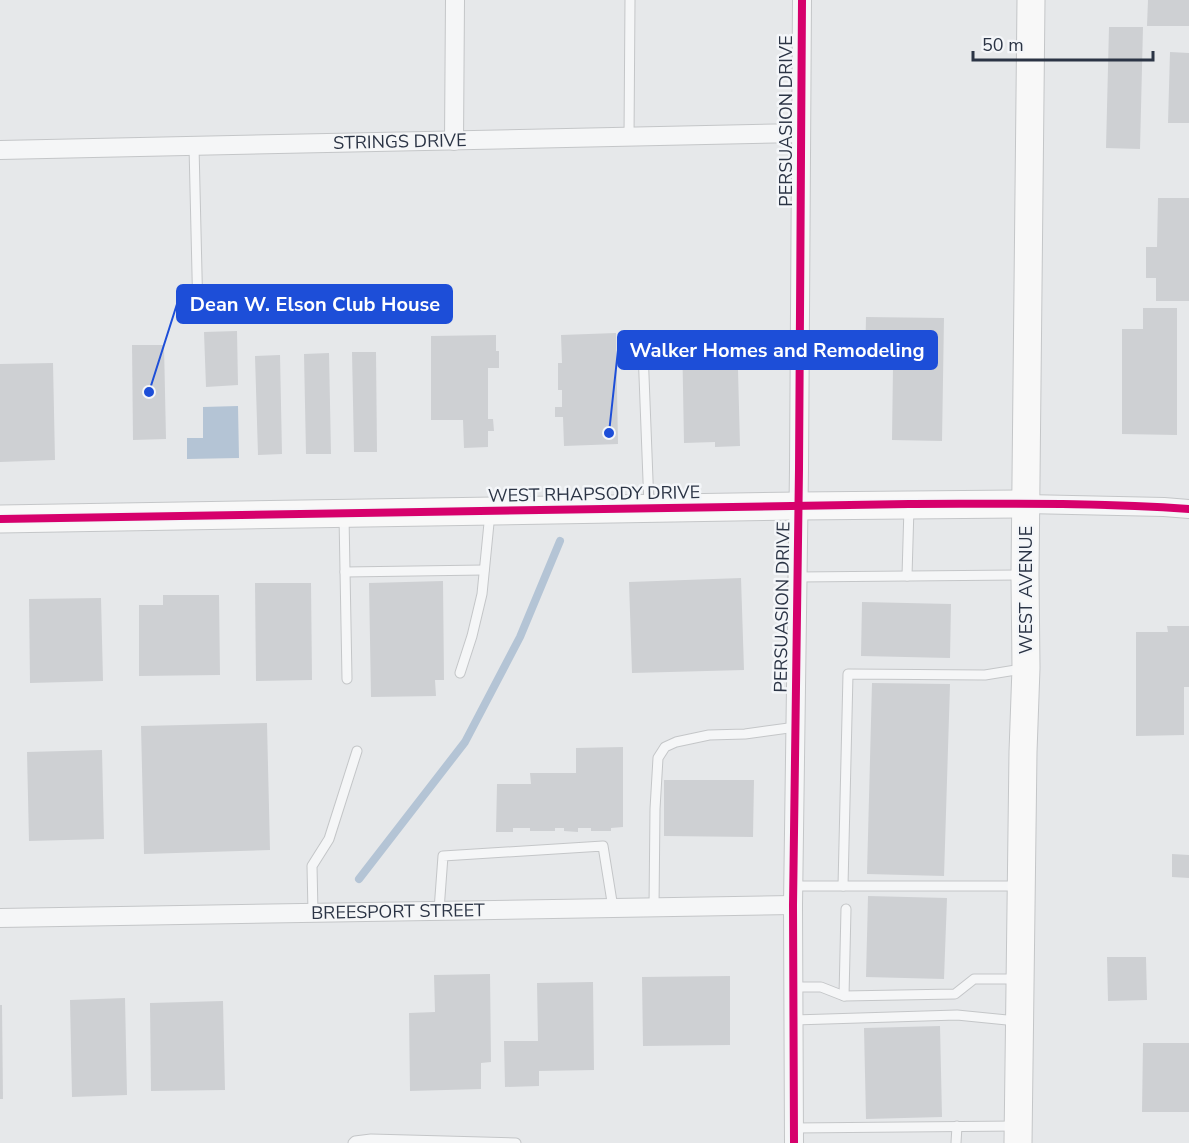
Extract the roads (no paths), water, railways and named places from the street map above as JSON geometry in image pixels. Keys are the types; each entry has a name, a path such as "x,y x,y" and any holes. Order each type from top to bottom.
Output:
{"main road":[{"name":"WEST AVENUE","path":"1018,1134 1026,668 1031,0"},
{"name":"WEST RHAPSODY DRIVE","path":"0,519 1026,504"}],"street":[{"path":"454,141 455,0"},
{"name":"PERSUASION DRIVE","path":"794,1136 802,0"},
{"name":"STRINGS DRIVE","path":"0,150 801,133"},
{"name":"WEST RHAPSODY DRIVE","path":"1026,504 1189,509"},
{"name":"BREESPORT STREET","path":"0,918 794,905"}],"lane":[{"path":"628,137 630,0"},
{"path":"194,146 198,316"},
{"path":"643,350 649,508"},
{"path":"907,576 909,504"},
{"path":"460,674 482,594 490,511"},
{"path":"344,513 346,679"},
{"path":"345,572 484,570"},
{"path":"798,577 1025,575"},
{"path":"843,886 848,674 985,675 1026,668"},
{"path":"654,907 658,758 665,747 676,742 709,735 745,734 796,727"},
{"path":"313,912 312,866 329,839 357,751"},
{"path":"439,910 443,856 603,846 613,908"},
{"path":"794,886 1021,886"},
{"path":"844,996 846,909"},
{"path":"794,987 821,987 844,996 955,994 974,979 1020,979"},
{"path":"794,1020 957,1015 1019,1022"},
{"path":"794,1136 957,1126 1018,1134"},
{"path":"956,1143 957,1126"},
{"path":"353,1143 371,1139 516,1143"}],"water":[{"path":"238,406 239,458 187,459 187,438 203,438 203,407"}],"waterway":[{"path":"359,879 465,742 520,637 560,541"}],"place":[{"name":"Dean W. Elson Club House","path":"149,392"},
{"name":"Walker Homes and Remodeling","path":"609,433"}]}
